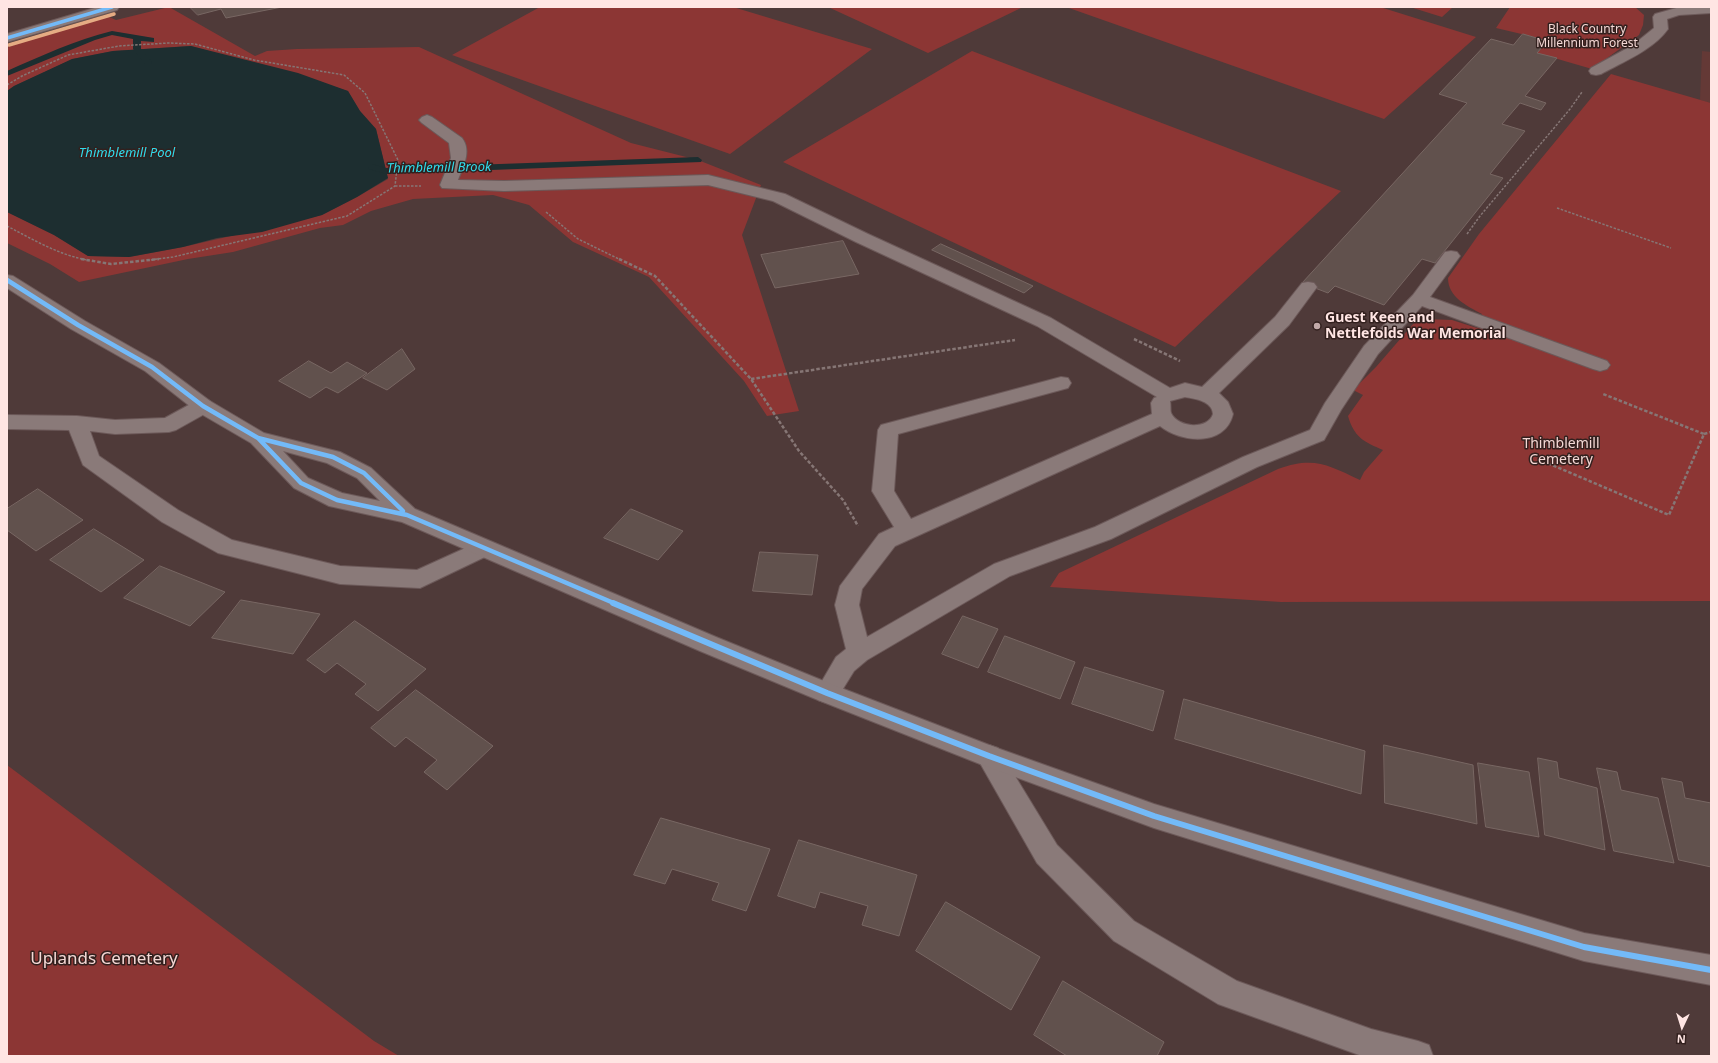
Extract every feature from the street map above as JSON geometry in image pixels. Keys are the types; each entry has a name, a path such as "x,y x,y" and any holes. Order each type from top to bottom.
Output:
{"main road":[{"path":"7,38 112,7"},
{"path":"1596,71 1640,47 1652,38 1661,29 1660,17 1668,13 1686,10 1711,9"},
{"path":"427,120 457,141 459,158 448,185 504,186 708,180 779,197 862,238 1044,322 1168,395"},
{"path":"827,693 845,664 859,652 1002,570 1103,533 1250,462 1317,435 1332,408 1371,350 1420,299 1451,256"},
{"path":"7,280 78,325 152,367 203,406 258,438 333,457 364,473 407,515"},
{"path":"1206,394 1282,321 1308,287"},
{"path":"1420,299 1600,365"},
{"path":"908,530 883,491 888,430 1061,383"},
{"path":"1185,390 1206,394 1217,402 1221,408 1223,415 1219,425 1216,428 1207,431 1188,431 1177,428 1163,417 1160,407 1162,400 1168,395 1185,390"},
{"path":"7,422 77,423 115,427 169,425 203,406"},
{"path":"859,652 847,605 851,586 874,554 887,540 1163,417"},
{"path":"77,423 90,460 170,516 226,547 340,575 420,579 483,548"},
{"path":"258,438 301,483 337,500 407,515 827,693 989,756 1163,819 1584,947 1711,970"},
{"path":"989,756 1047,854 1124,931 1229,993 1371,1044 1418,1056"}],"path":[{"path":"7,85 22,76 68,56 119,46 195,44 254,60 344,75 365,93 398,160 395,186 347,216 172,257 111,264 78,258 38,242 7,226"},
{"path":"1451,256 1480,216 1570,109 1596,71"},
{"path":"504,186 505,194 534,203 578,240 655,276 751,379 800,451 843,500 874,554"},
{"path":"1557,208 1671,248"},
{"path":"751,379 1062,333"},
{"path":"1600,393 1704,434 1711,432"},
{"path":"1538,459 1669,515 1704,434"}],"shaded area":[{"path":"1702,51 1711,52 1711,103 1700,100"}],"green space":[{"path":"169,7 255,56 267,51 297,49 419,47 631,143 698,160 761,185 742,235 799,411 767,416 744,381 649,277 573,242 529,205 493,195 413,199 371,211 343,225 320,228 233,252 188,259 79,282 50,264 7,243 7,212 54,235 88,256 129,257 183,247 322,215 388,179 376,129 360,111 348,91 191,46 113,51 73,59 14,86 7,91 7,47 107,16 116,20"},
{"path":"540,7 733,7 872,49 730,154 452,55"},
{"path":"828,7 1023,7 928,53"},
{"path":"1380,7 1476,37 1384,119 1069,8"},
{"path":"1410,7 1453,7 1442,17"},
{"name":"Black Country Millennium Forest","path":"1510,7 1635,7 1644,15 1643,25 1639,35 1592,69 1537,53 1547,40 1496,28"},
{"path":"972,51 1341,191 1175,347 783,162"},
{"name":"Thimblemill Cemetery","path":"1611,74 1711,103 1711,601 1281,602 1050,587 1059,573 1278,469 1302,463 1320,464 1339,470 1360,480 1364,472 1383,450 1361,438 1350,423 1348,416 1363,395 1353,390 1376,367 1414,323 1425,319 1452,320 1477,328 1482,314 1455,296 1451,291 1448,278 1479,234"},
{"name":"Uplands Cemetery","path":"7,765 374,1041 399,1056 7,1056"}],"water":[{"name":"Thimblemill Pool","path":"191,46 298,73 348,91 360,111 376,129 388,178 357,197 322,215 262,232 217,238 183,247 129,257 88,256 54,235 7,212 7,91 14,86 72,59 113,51"}],"building":[{"path":"190,7 282,7 226,18 221,9 198,15"},
{"path":"1523,34 1547,41 1537,53 1557,58 1525,96 1546,103 1541,110 1520,103 1502,124 1525,131 1490,174 1503,178 1435,263 1422,259 1384,305 1335,286 1328,293 1302,283 1467,103 1439,94 1491,39 1513,45"},
{"path":"843,241 859,274 775,288 761,255"},
{"path":"941,244 1033,286 1024,293 932,250"},
{"path":"402,349 415,369 387,390 363,378"},
{"path":"309,361 331,373 347,362 367,373 338,393 326,387 310,398 279,381"},
{"path":"38,489 83,520 36,551 7,530 7,509"},
{"path":"631,509 683,531 658,560 604,538"},
{"path":"94,529 144,560 101,592 50,560"},
{"path":"760,552 818,555 812,595 753,591"},
{"path":"160,566 225,592 190,626 124,598"},
{"path":"241,600 320,614 293,654 212,638"},
{"path":"963,616 998,629 978,668 942,654"},
{"path":"355,621 426,669 378,711 355,694 366,684 337,663 325,673 307,660"},
{"path":"1005,636 1075,662 1060,699 988,672"},
{"path":"1085,667 1164,691 1153,731 1072,704"},
{"path":"416,690 493,746 447,790 424,772 437,760 406,737 395,747 371,728"},
{"path":"1184,699 1365,751 1361,794 1175,739"},
{"path":"1384,745 1473,765 1477,824 1385,803"},
{"path":"1538,758 1557,762 1559,778 1597,788 1605,850 1545,835"},
{"path":"1478,763 1529,772 1539,837 1486,827"},
{"path":"1597,768 1617,772 1621,790 1658,798 1674,863 1614,851"},
{"path":"1662,778 1682,782 1685,798 1711,803 1711,867 1679,860"},
{"path":"661,818 770,849 746,911 712,900 719,883 672,869 665,884 634,875"},
{"path":"799,840 917,875 899,936 862,925 868,906 820,892 815,908 778,896"},
{"path":"946,902 1040,957 1011,1010 916,951"},
{"path":"1063,981 1164,1042 1157,1056 1067,1056 1034,1035"}],"waterway":[{"name":"Thimblemill Brook","path":"7,74 92,38 112,33 137,38"},
{"name":"Thimblemill Brook","path":"137,38 151,40"},
{"name":"Thimblemill Brook","path":"137,38 137,49 148,62"},
{"name":"Thimblemill Brook","path":"372,167 386,171 698,160"}],"transit line":[{"path":"7,38 112,7"},
{"path":"9,45 114,14"},
{"path":"7,280 78,325 152,367 203,406 258,438 301,483 337,500 407,515 708,644 827,693 989,756 1154,816 1584,947 1711,970"},
{"path":"258,438 333,457 364,473 403,511"}],"place":[{"name":"Guest Keen and Nettlefolds War Memorial","path":"1317,326"}]}
